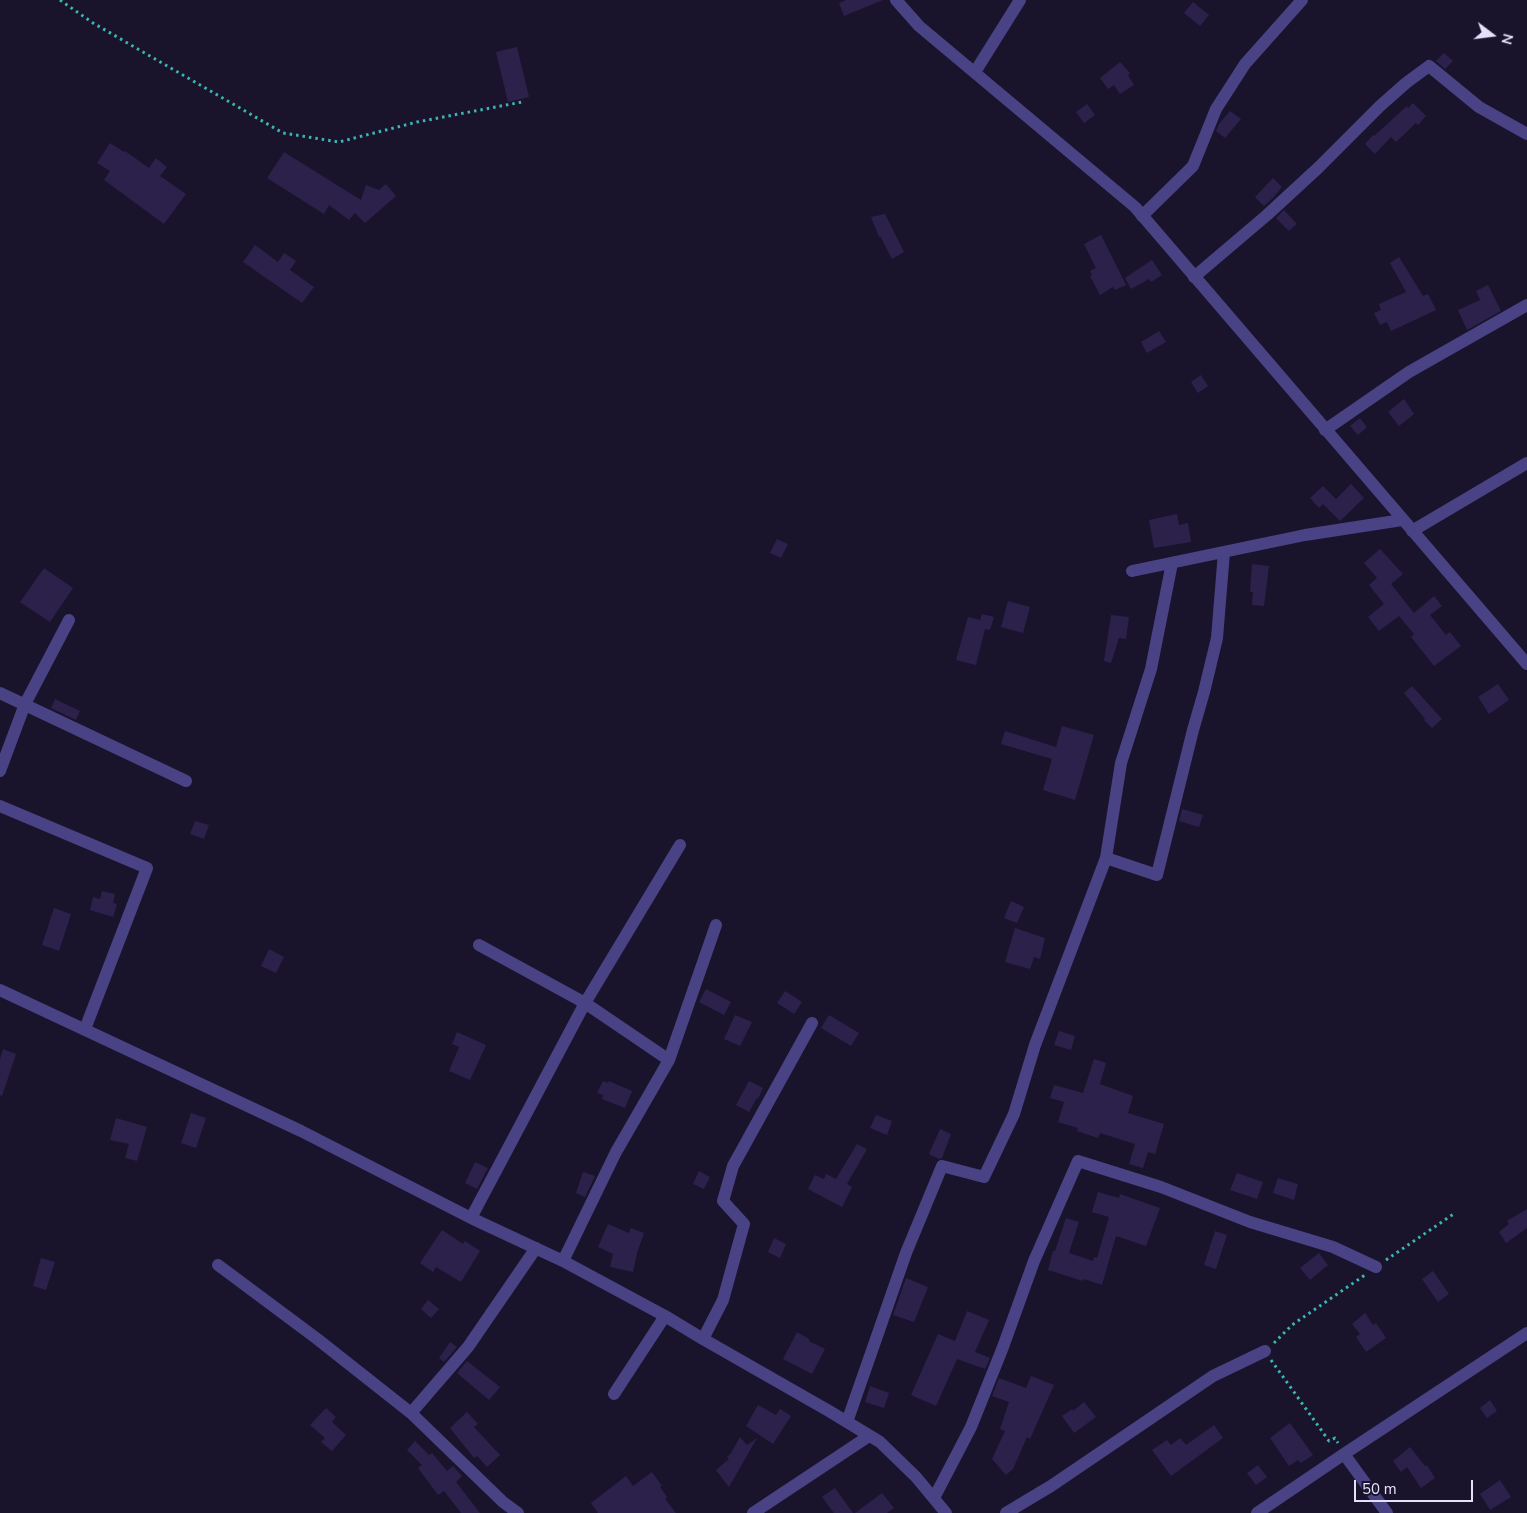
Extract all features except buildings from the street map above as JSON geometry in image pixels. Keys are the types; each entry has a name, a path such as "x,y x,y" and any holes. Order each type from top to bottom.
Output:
{"street":[{"path":"896,0 919,26 1134,207 1527,664"},
{"path":"974,72 1020,0"},
{"path":"1142,216 1193,166 1216,109 1245,64 1302,0"},
{"path":"1194,276 1267,215 1318,168 1380,106 1429,66 1479,107 1527,134"},
{"path":"1325,430 1409,372 1527,305"},
{"path":"1412,531 1527,464"},
{"path":"1132,571 1305,535 1402,520"},
{"path":"1106,858 1157,876 1217,638 1224,552"},
{"path":"847,1422 906,1253 942,1166 984,1177 1014,1114 1035,1045 1106,858 1121,763 1151,669 1172,563"},
{"path":"0,771 25,704 69,620"},
{"path":"0,693 186,781"},
{"path":"0,806 147,868 85,1029"},
{"path":"470,1218 585,1004 680,845"},
{"path":"563,1261 616,1152 669,1060 716,925"},
{"path":"479,945 585,1004 669,1060"},
{"path":"0,990 301,1131 470,1218 563,1261 665,1316 702,1340 880,1442 916,1477 946,1513"},
{"path":"702,1340 722,1300 744,1224 723,1201 734,1166 812,1023"},
{"path":"934,1498 971,1427 1003,1347 1034,1261 1078,1161 1161,1187 1250,1222 1333,1247 1376,1268"},
{"path":"411,1414 468,1347 536,1248"},
{"path":"218,1265 316,1338 411,1414 503,1502 518,1513"},
{"path":"614,1394 665,1316"},
{"path":"1257,1513 1341,1449 1527,1333"},
{"path":"1006,1513 1051,1486 1213,1376 1265,1351"},
{"path":"754,1513 869,1436"},
{"path":"1341,1449 1387,1513"}],"path":[{"path":"60,0 93,23 283,133 339,142 417,122 522,102"},
{"path":"1341,1449 1335,1438 1329,1441 1265,1351 1292,1325 1455,1213"}]}
